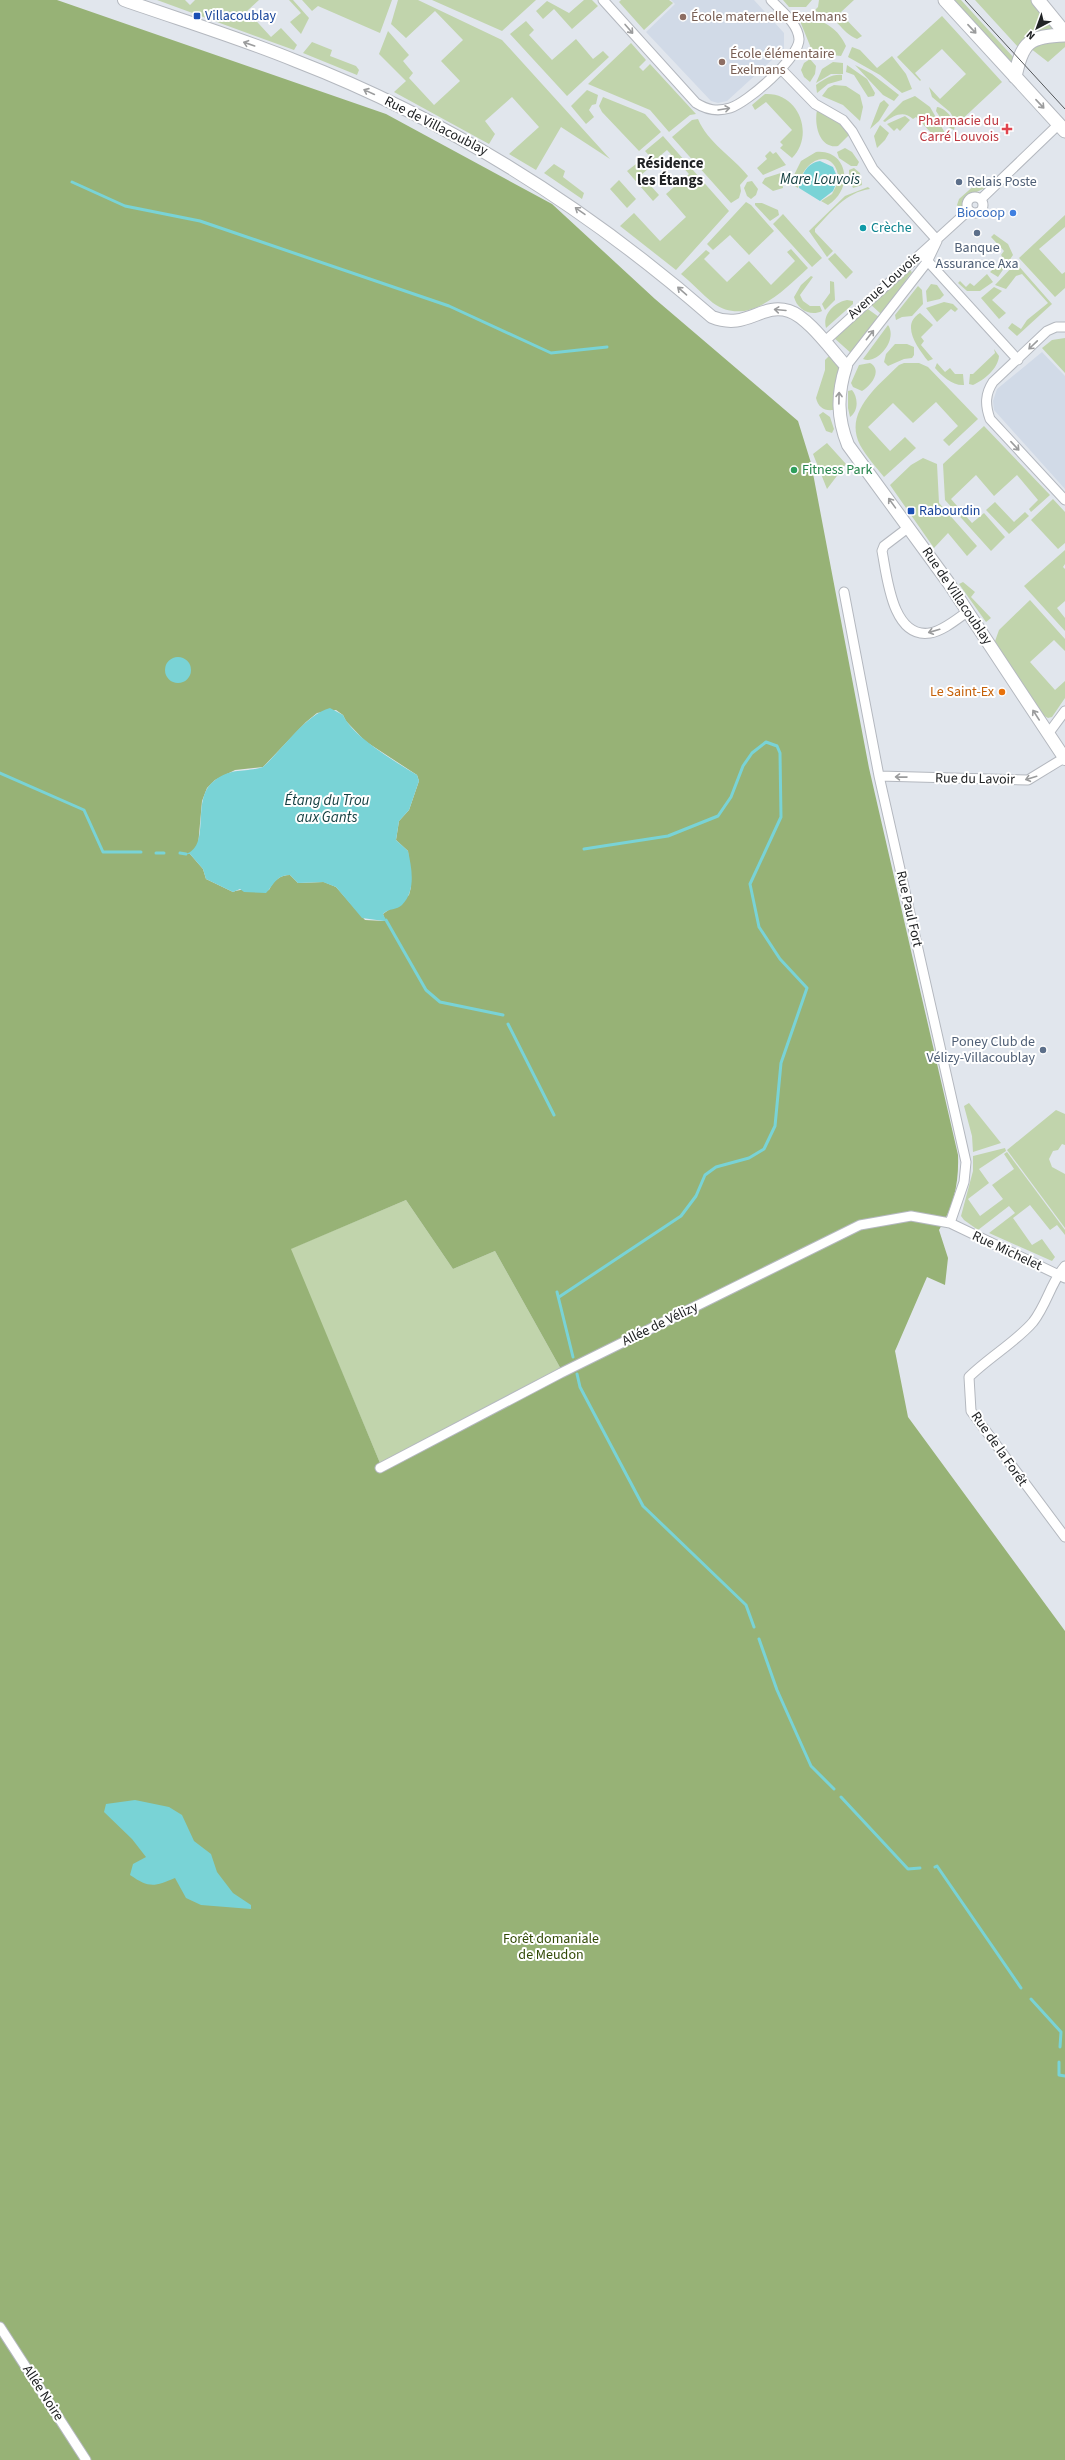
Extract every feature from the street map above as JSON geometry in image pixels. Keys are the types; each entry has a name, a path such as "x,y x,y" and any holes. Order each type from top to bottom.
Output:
{"main road":[{"path":"945,0 1062,128"},
{"path":"1038,0 1065,34"},
{"path":"1015,77 1020,54 1031,42 1037,38 1065,34"}],"street":[{"name":"Rue de Villacoublay","path":"124,0 297,61 411,112 485,152 534,181 602,227 671,281 712,317 724,322 734,322 770,310 785,310 801,318 824,342"},
{"path":"603,0 696,103 707,110 731,108 742,102 781,69 790,59 799,40 796,27 771,0"},
{"path":"781,69 815,104 843,120 852,131 873,169 937,240 969,210 974,213 981,210 983,205 981,199 1062,128"},
{"name":"Avenue Louvois","path":"824,342 921,252 937,240"},
{"name":"Avenue Louvois","path":"846,366 927,262 937,240"},
{"path":"921,252 927,262 1018,360"},
{"path":"1065,327 1056,327 1047,331 993,382 987,392 987,411 990,419 1065,500"},
{"path":"824,342 846,366"},
{"name":"Rue de Villacoublay","path":"846,366 840,387 839,398 845,436 854,453 909,527 968,612 1065,759"},
{"path":"909,527 884,546 882,551 892,600 901,619 908,628 918,632 930,633 942,629 968,612"},
{"name":"Rue Paul Fort","path":"844,592 880,776 966,1162 964,1182 950,1223"},
{"path":"1048,734 1065,711"},
{"name":"Rue du Lavoir","path":"880,776 1028,780 1065,759"},
{"name":"Allée de Vélizy","path":"380,1468 561,1373 860,1225 911,1216 950,1223"},
{"name":"Rue Michelet","path":"950,1223 1061,1276"},
{"name":"Rue de la Forêt","path":"1065,1266 1044,1308 1031,1324 970,1377 968,1398 970,1411 1065,1537"},
{"name":"Allée Noire","path":"0,2327 86,2460"}],"shaded area":[{"name":"École élémentaire Exelmans","path":"671,0 754,0 784,33 784,49 727,101 718,103 711,101 646,32 675,4"},
{"path":"1042,352 1065,376 1065,489 994,410 993,401 997,389"}],"green space":[{"name":"Forêt domaniale de Meudon","path":"0,0 57,0 386,114 552,204 655,299 798,421 811,463 869,768 958,1155 958,1175 952,1203 939,1230 948,1258 945,1285 927,1277 895,1351 908,1417 1065,1631 1065,2460 0,2460","holes":["336,710 343,715 346,721 365,741 417,775 419,781 409,810 399,821 396,840 408,851 411,887 409,895 383,914 384,921 365,920 336,887 324,882 298,883 290,875 277,879 269,890 242,890 233,892 206,879 203,869 190,854 198,846 202,801 207,788 215,780 235,770 263,767 306,722 317,713","406,1200 453,1269 495,1251 562,1371 465,1418 466,1420 380,1463 291,1249"]},
{"path":"157,0 185,0 190,5 195,0 259,0 247,11 271,37 281,28 297,45 294,50"},
{"path":"289,0 293,0 309,18 301,34 290,22 301,13"},
{"path":"302,0 392,0 380,33 318,6 312,11"},
{"path":"398,0 418,0 502,40 610,159 561,127 536,170 509,154 539,127 512,97 485,121 495,134 489,144 394,92 406,81 379,54 388,31 409,55 403,61 413,73 409,78 434,105 460,81 441,61 463,40 435,11 406,38 391,24"},
{"path":"432,0 536,0 502,31"},
{"path":"584,0 592,0 598,6 572,29 554,9 543,19 536,11 547,1 569,13"},
{"path":"621,0 669,0 673,3 644,30 619,2"},
{"path":"783,0 812,0 806,7 789,7"},
{"path":"819,0 854,0 840,13 862,36 857,39 851,36 829,16 814,11 818,7"},
{"path":"951,0 961,0 1014,58 1012,64"},
{"path":"975,0 1031,0 1056,31 1019,48"},
{"path":"942,16 1002,82 957,124 950,112 932,97 929,87 940,99 966,74 942,49 915,73 921,80 920,81 897,57"},
{"path":"809,19 821,21 840,35 846,46 841,56 813,53 800,21"},
{"path":"526,21 534,30 529,35 552,60 576,39 593,59 603,51 609,57 567,96 510,34"},
{"path":"1058,39 1065,42 1065,47 1048,62 1030,48 1033,45"},
{"path":"312,42 332,50 330,56 356,66 359,70 357,75 303,53"},
{"path":"631,43 646,60 639,67 643,71 650,64 696,114 690,115 669,132 650,110 588,84"},
{"path":"852,47 860,50 877,68 892,56 906,74 912,89 902,93 880,75 848,57"},
{"path":"810,59 816,66 815,74 810,82 804,77 801,70 804,63"},
{"path":"833,62 843,63 843,74 831,74 816,83 822,69"},
{"path":"847,65 867,79 875,93 874,96 868,97 854,75 846,72"},
{"path":"855,65 872,74 899,95 894,101 883,95"},
{"path":"842,75 842,80 828,84 817,93 816,85 832,76"},
{"path":"834,85 846,86 860,95 863,107 860,121 843,105 822,96 828,88"},
{"path":"587,90 598,95 596,104 592,105 589,110 594,117 586,124 571,106"},
{"path":"765,94 777,95 787,100 795,107 800,117 803,127 802,138 799,149 792,158 780,148 783,145 780,142 792,130 766,102 755,110 752,105"},
{"path":"915,96 930,107 945,133 940,142 916,117 913,119 910,116 899,114 885,122 883,121 903,101"},
{"path":"603,97 645,114 661,132 639,151 602,112 599,106"},
{"path":"884,100 889,105 879,121 870,129 880,103"},
{"path":"937,107 947,112 950,116 954,123 954,130 945,125 936,111"},
{"path":"817,110 843,126 849,135 838,146 826,144 822,140 816,122"},
{"path":"905,116 910,120 900,131 897,128 894,131 887,124"},
{"path":"698,119 702,128 714,142 748,176 740,185 741,191 739,198 731,203 672,137 692,120"},
{"path":"880,125 889,133 885,140 877,148 874,136"},
{"path":"663,136 729,211 676,270 620,226 634,213 660,241 686,217 666,194 689,174 667,150 654,161 645,151"},
{"path":"845,148 852,152 859,162 857,166 851,166 839,158 837,152"},
{"path":"770,151 773,154 776,152 786,165 763,175 757,168 767,159 765,156"},
{"path":"816,152 827,153 835,157 841,163 844,171 842,189 837,198 828,205 821,201 832,194 839,180 836,169 832,163 826,159 812,163 806,169 801,177 798,188 790,183 801,161"},
{"path":"640,161 648,169 641,175 659,195 653,201 627,171"},
{"path":"554,164 565,171 563,177 584,193 582,199 544,173"},
{"path":"854,168 860,173 862,185 853,188 849,179 849,170"},
{"path":"784,172 787,175 782,181 783,188 773,191 762,183 765,178"},
{"path":"619,180 636,199 627,208 610,189"},
{"path":"752,181 758,189 756,195 751,199 747,196 744,188 747,182"},
{"path":"977,183 985,188 966,197 961,210 957,205 959,199"},
{"path":"868,187 870,189 861,191 846,198 815,229 815,232 833,251 827,257 809,231 845,196"},
{"path":"746,202 751,205 774,231 749,255 730,235 713,250 707,244"},
{"path":"755,203 762,203 778,210 779,215 770,221 755,205"},
{"path":"783,214 822,258 812,267 773,224"},
{"path":"1065,215 1065,227 1039,249 1062,274 1065,272 1065,288 1055,297 1019,258"},
{"path":"994,234 1008,244 1013,255 998,277 990,272 1004,259 1001,255 1004,251 991,237"},
{"path":"791,249 808,268 776,296 764,304 752,309 739,311 726,310 713,303 681,274 706,250 710,253 704,259 727,282 749,261 771,285 795,261 787,252"},
{"path":"835,253 853,272 846,279 828,259"},
{"path":"1016,263 1052,304 1017,336 1008,328 1012,323 1021,329 1027,320 1048,303 1022,274 1016,276 1006,289 995,285"},
{"path":"907,268 912,272 881,314 869,303"},
{"path":"987,274 993,282 980,291 967,291 958,283 960,281 966,287 970,283 974,286"},
{"path":"811,276 813,277 800,295 803,301 810,306 820,306 822,311 817,313 805,311 798,305 794,297 801,285"},
{"path":"830,281 834,282 835,300 825,310 822,304 830,293"},
{"path":"931,284 937,285 944,295 940,299 927,302 926,291"},
{"path":"918,286 922,290 923,304 912,316 902,317 896,320 895,315"},
{"path":"994,287 1002,291 992,300 1006,313 999,319 981,298"},
{"path":"847,300 853,301 853,304 826,328 826,318 830,310 838,303"},
{"path":"944,302 953,304 958,309 955,312 951,309 937,322 926,308"},
{"path":"865,307 879,317 852,354 833,337"},
{"path":"920,313 933,325 921,337 924,341 921,345 933,359 928,361 916,343 911,330 911,324 914,318"},
{"path":"888,325 890,337 885,350 875,358 869,360 863,359"},
{"path":"1065,338 1065,373 1042,348 1052,340"},
{"path":"895,344 907,344 914,347 914,355 912,358 904,359 888,366 884,362 886,354"},
{"path":"994,349 999,356 993,370 977,383 973,385 969,384 970,374 973,374 995,353"},
{"path":"829,356 840,368 834,394 833,410 822,408 818,404 816,398 825,370 825,360"},
{"path":"870,363 876,370 876,374 872,382 862,391 853,387 851,383 859,365"},
{"path":"904,363 919,363 928,367 978,419 949,446 943,440 958,426 936,402 913,423 893,403 868,427 890,451 905,437 916,448 884,477 860,445 856,433 856,421 860,410 873,390 899,365"},
{"path":"937,363 945,372 950,368 955,374 963,374 964,385 956,384 944,377 935,368"},
{"path":"852,390 857,404 855,411 850,417 848,408 848,391"},
{"path":"823,412 830,417 834,429 832,433 826,431 819,415"},
{"path":"984,426 1050,495 1031,512 1029,509 1038,500 1017,475 994,496 976,475 951,499 972,523 984,513 1005,537 991,551 945,500 943,464"},
{"path":"827,443 846,464 827,489 813,454"},
{"path":"923,458 937,464 939,503 977,546 967,556 948,533 934,548 890,485 911,465"},
{"path":"1053,499 1065,512 1065,543 1058,549 1031,520"},
{"path":"995,502 1014,522 1025,512 1029,516 1009,534 986,510"},
{"path":"1065,550 1065,564 1063,567 1065,569 1065,601 1057,608 1065,618 1065,631 1024,586"},
{"path":"963,582 975,592 971,597 991,618 986,622 959,584"},
{"path":"1030,600 1065,639 1065,651 1054,640 1030,662 1055,690 1065,681 1065,698 1052,717 1048,718 1041,714 994,644 999,630"},
{"path":"969,1103 1001,1143 973,1152 972,1136 964,1106"},
{"path":"1056,1110 1065,1114 1065,1145 1062,1144 1058,1150 1053,1151 1049,1159 1052,1167 1065,1174 1065,1228 1007,1150"},
{"path":"1005,1148 1006,1151 979,1169 989,1183 968,1199 980,1216 1003,1199 992,1185 1014,1169 1004,1154 1007,1152 1065,1230 1065,1235 1057,1225 1050,1230 1030,1205 1013,1218 1032,1245 1042,1239 1055,1257 1052,1261 989,1233 1015,1213 1009,1206 978,1230 961,1216 973,1171 973,1156"},
{"path":"406,1200 453,1269 495,1251 562,1371 465,1418 467,1420 380,1463 290,1249"}],"water":[{"name":"Mare Louvois","path":"820,161 833,167 838,179 833,191 820,201 799,188 801,179 808,167 815,162"},
{"path":"178,657 187,661 191,670 187,679 178,683 169,679 165,670 169,661"},
{"name":"Étang du Trou aux Gants","path":"330,708 343,715 348,723 365,740 398,764 417,775 419,781 409,810 399,821 396,840 408,851 412,872 411,887 402,905 383,914 386,920 384,921 362,918 336,887 323,882 298,883 290,875 285,875 278,879 266,893 244,892 240,889 233,892 206,879 203,869 190,854 186,854 194,849 198,841 203,799 207,789 214,781 233,772 263,767 303,725 321,712"},
{"path":"135,1800 169,1807 182,1815 194,1841 211,1854 217,1872 233,1893 251,1905 251,1909 201,1905 186,1898 175,1878 152,1885 142,1882 130,1875 133,1864 146,1857 132,1839 104,1812 106,1804"}],"waterway":[{"path":"72,182 125,206 200,221 449,306 551,353 607,347"},
{"path":"559,1297 681,1216 696,1196 705,1175 716,1167 749,1158 764,1149 775,1126 781,1063 807,988 780,959 759,927 750,884 781,817 780,753 777,746 766,742 752,753 743,766 731,797 718,816 668,836 584,849"},
{"path":"0,773 84,810 103,852 141,852"},
{"path":"156,853 164,853"},
{"path":"180,853 186,854"},
{"path":"386,920 426,990 440,1002 503,1015"},
{"path":"508,1024 554,1115"},
{"path":"557,1292 573,1357"},
{"path":"577,1374 580,1387 643,1506 746,1605 754,1627"},
{"path":"759,1639 777,1690 811,1766 834,1789"},
{"path":"841,1797 908,1869 920,1868"},
{"path":"935,1867 937,1866 1021,1988"},
{"path":"1031,1999 1061,2032 1060,2047"},
{"path":"1059,2062 1059,2075 1065,2076"}],"tram line":[{"path":"965,0 1065,109"}],"place":[{"name":"Villacoublay","path":"197,16"},
{"name":"École maternelle Exelmans","path":"683,17"},
{"name":"École élémentaire Exelmans","path":"722,62"},
{"name":"Pharmacie du Carré Louvois","path":"1007,129"},
{"name":"Relais Poste","path":"959,182"},
{"name":"Biocoop","path":"1013,213"},
{"name":"Crèche","path":"863,228"},
{"name":"Banque Assurance Axa","path":"977,233"},
{"name":"Fitness Park","path":"794,470"},
{"name":"Rabourdin","path":"911,511"},
{"name":"Le Saint-Ex","path":"1002,692"},
{"name":"Poney Club de Vélizy-Villacoublay","path":"1043,1050"}],"district":[{"name":"Résidence les Étangs","path":"670,172"}]}
